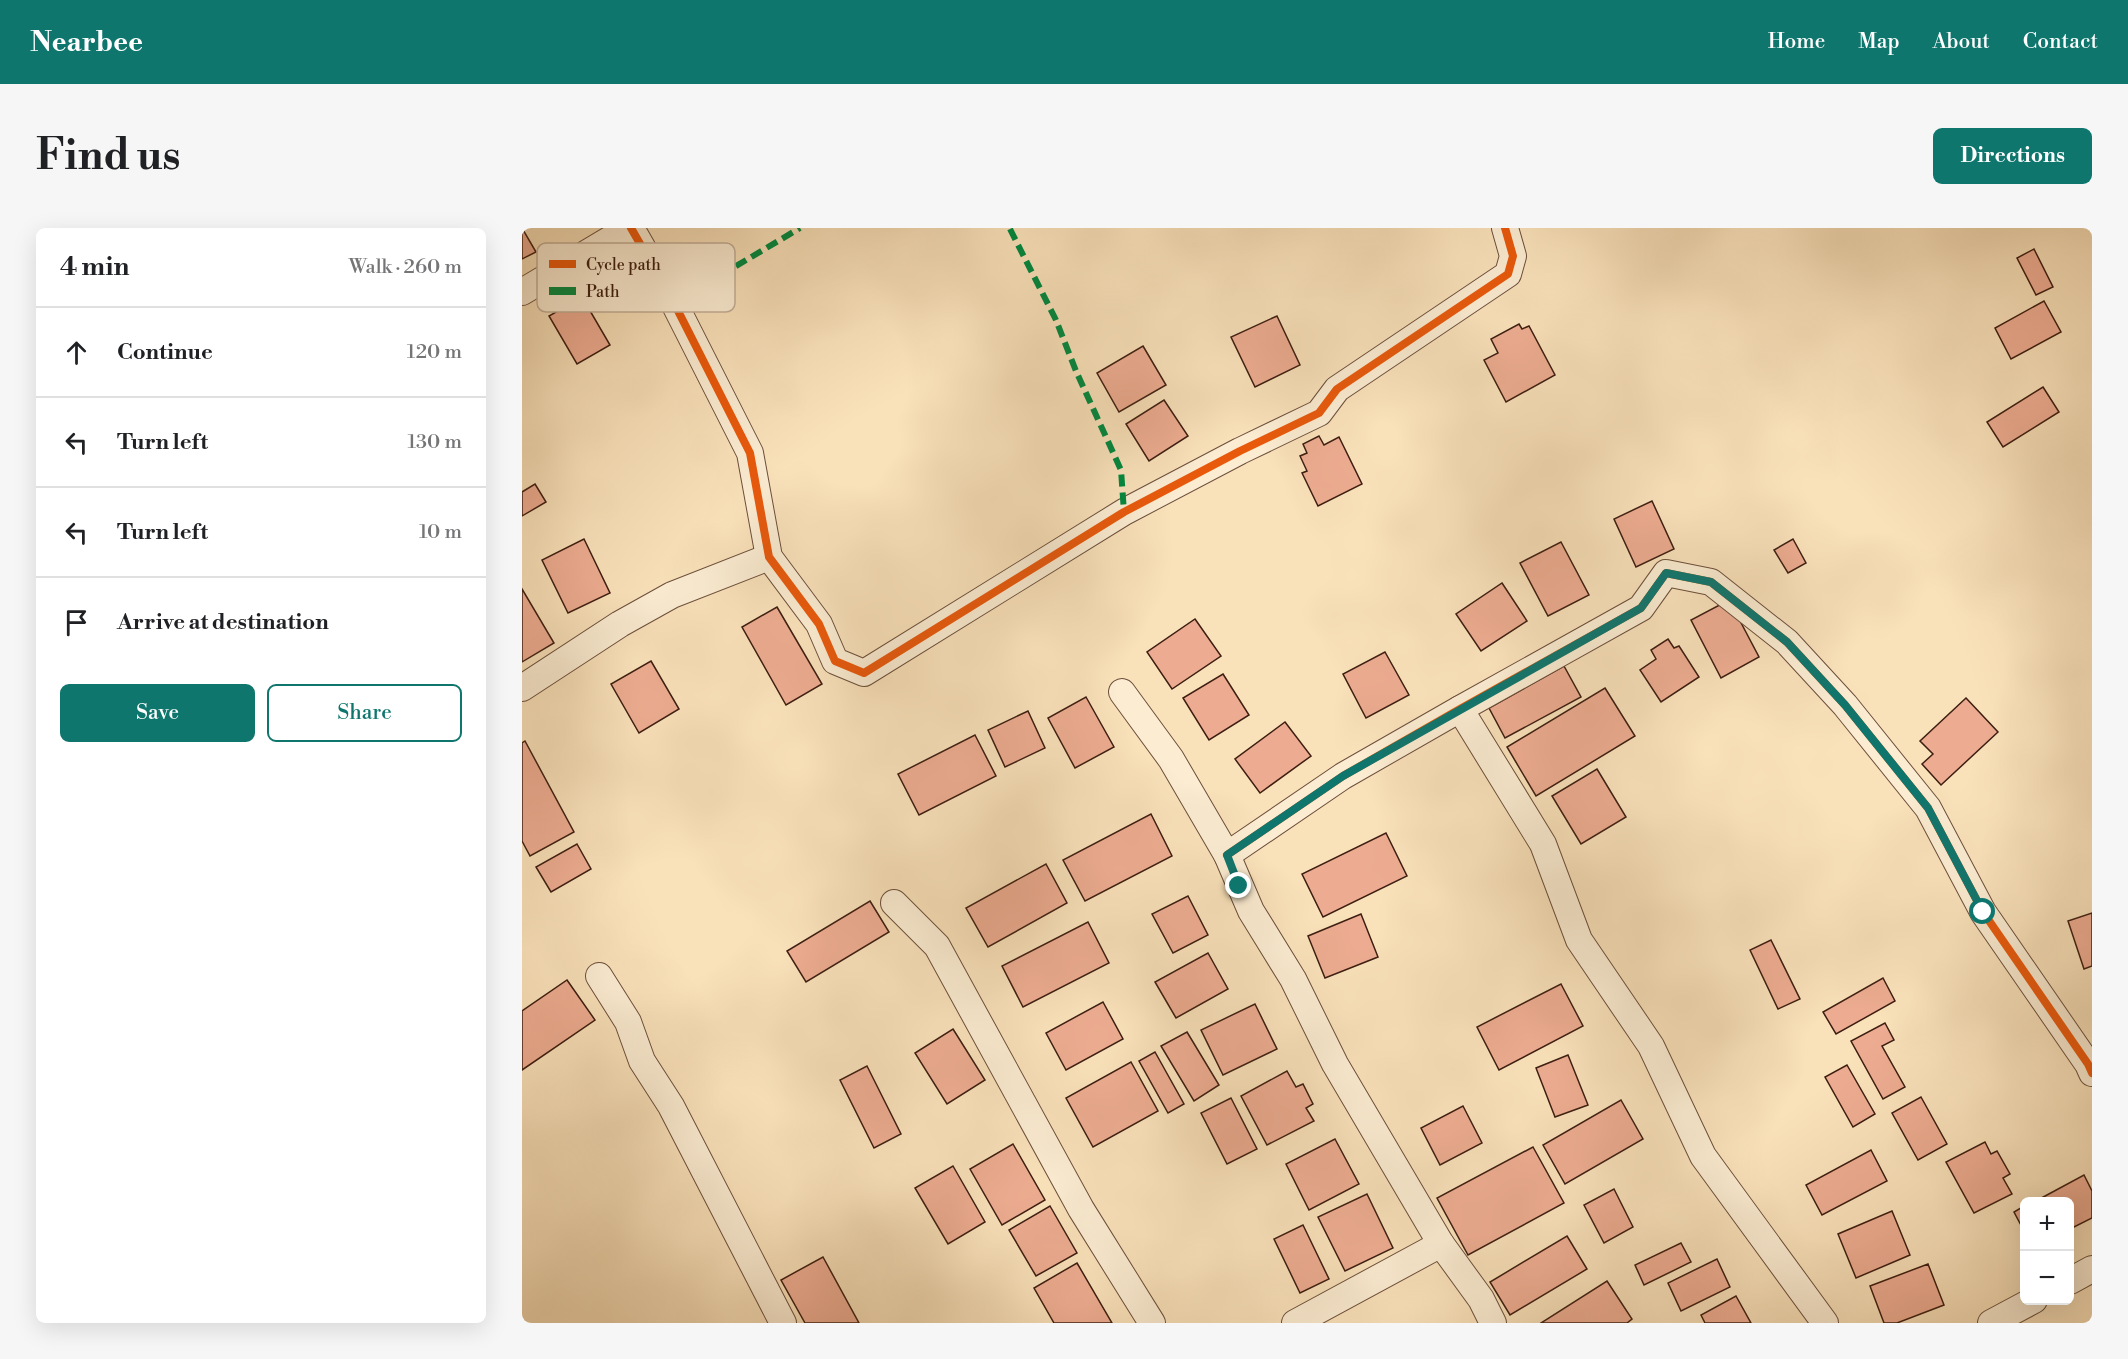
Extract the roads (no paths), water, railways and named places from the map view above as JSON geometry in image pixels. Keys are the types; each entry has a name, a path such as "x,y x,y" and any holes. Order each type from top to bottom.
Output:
{"street":[{"path":"605,243 630,228 639,243"},
{"path":"679,312 750,453 769,557 819,624 835,661 864,672 1124,512 1240,451 1320,413 1337,389 1508,274 1513,256 1505,228"},
{"path":"522,292 537,283"},
{"path":"522,688 620,624 672,594 769,557"},
{"path":"1227,855 1343,776 1641,608 1666,573 1711,582 1787,642 1845,705 1928,808 1983,912 2082,1055 2092,1074"},
{"path":"1122,692 1171,759 1227,855 1251,911 1293,979 1335,1064 1441,1244 1480,1299 1493,1323"},
{"path":"1460,709 1543,844 1579,940 1651,1046 1702,1156 1825,1323"},
{"path":"894,903 937,946 1081,1209 1152,1323"},
{"path":"599,976 628,1022 642,1060 671,1106 783,1323"},
{"path":"1295,1323 1441,1244"},
{"path":"2074,1279 2092,1269"},
{"path":"1991,1323 2025,1305"}]}
